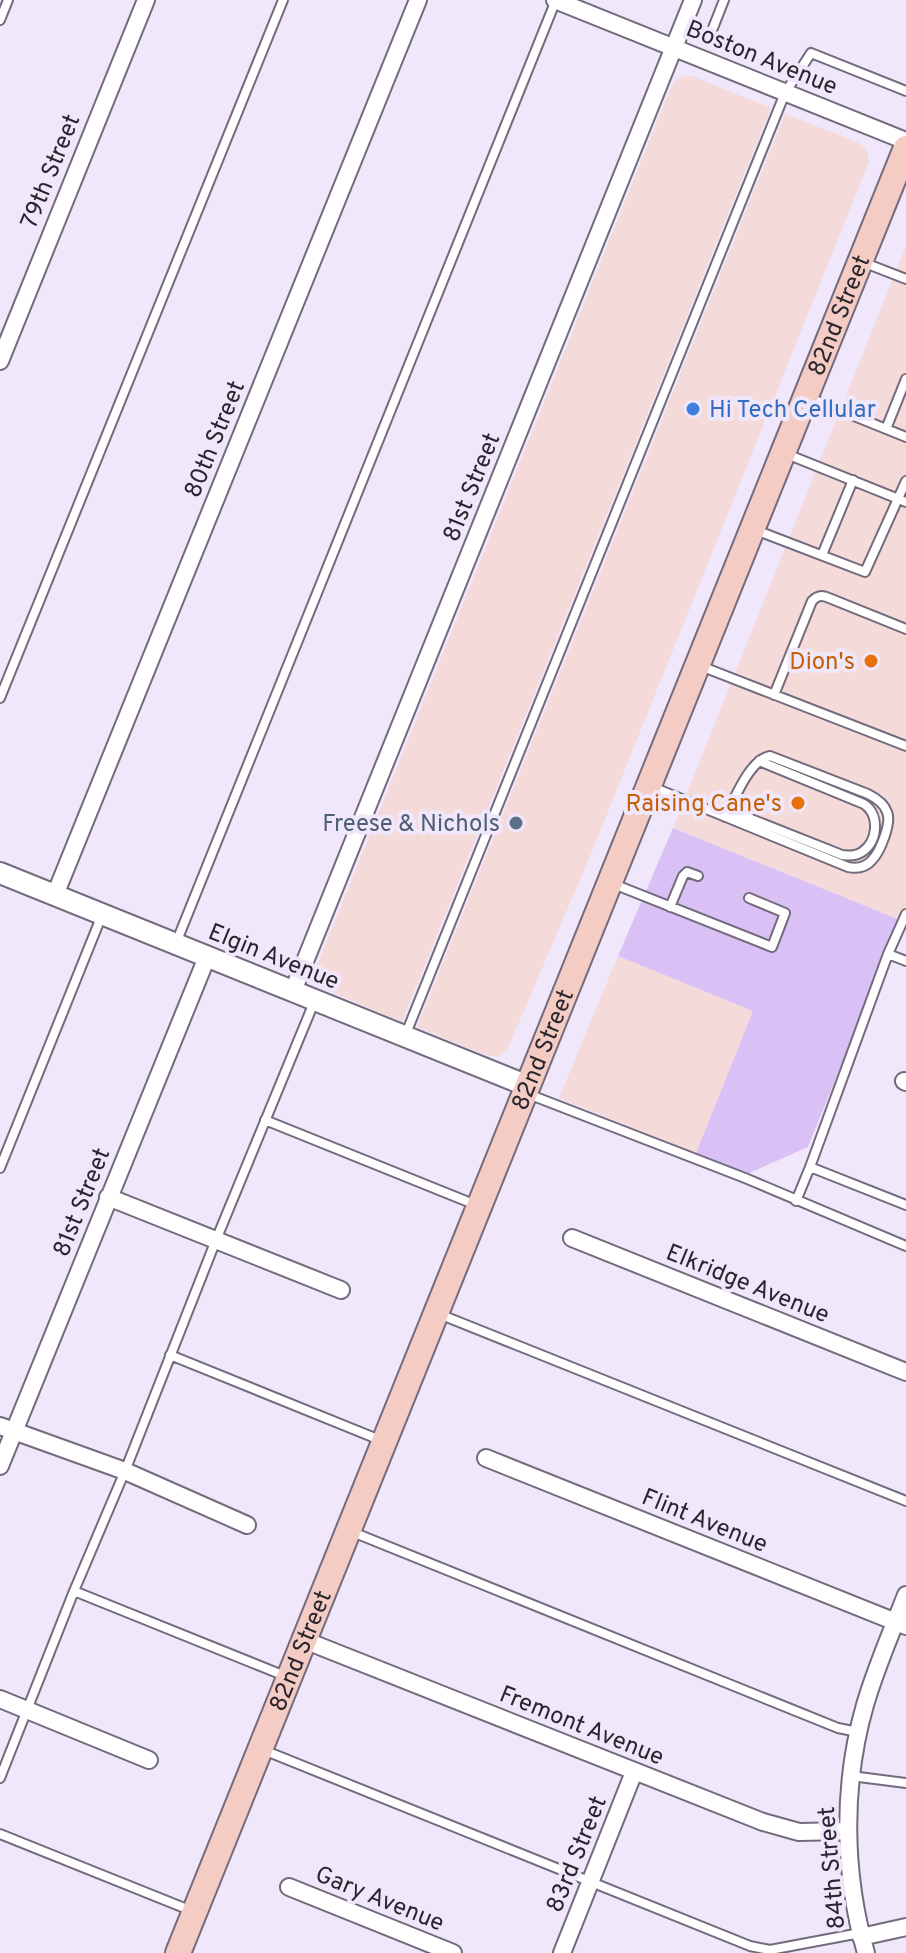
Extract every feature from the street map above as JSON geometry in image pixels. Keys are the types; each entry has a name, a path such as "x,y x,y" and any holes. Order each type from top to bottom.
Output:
{"main road":[{"name":"82nd Street","path":"178,1953 906,148"}],"street":[{"name":"79th Street","path":"0,361 146,0"},
{"name":"80th Street","path":"55,895 418,0"},
{"name":"Boston Avenue","path":"556,0 906,141"},
{"name":"81st Street","path":"293,991 693,0"},
{"name":"Elgin Avenue","path":"0,873 526,1089"},
{"name":"81st Street","path":"0,1466 7,1429 108,1197 207,957"},
{"path":"108,1197 341,1290"},
{"name":"Elkridge Avenue","path":"572,1238 906,1372"},
{"path":"7,1429 125,1471 247,1525"},
{"name":"Flint Avenue","path":"486,1458 901,1624"},
{"name":"84th Street","path":"862,1941 848,1831 851,1776 858,1732 875,1676 901,1624 906,1595"},
{"name":"Fremont Avenue","path":"304,1640 782,1829 799,1832 848,1831"},
{"path":"0,1699 149,1760"},
{"name":"83rd Street","path":"562,1953 634,1772"},
{"name":"Gary Avenue","path":"289,1887 453,1953"},
{"path":"862,1941 906,1927"}],"lane":[{"path":"0,20 8,0"},
{"path":"0,698 283,0"},
{"path":"176,944 556,0"},
{"path":"713,28 724,0"},
{"path":"405,1037 785,93 811,53 906,91"},
{"path":"860,261 906,279"},
{"path":"886,429 906,379"},
{"path":"806,397 906,437"},
{"path":"783,453 902,500"},
{"path":"822,555 853,480"},
{"path":"753,528 865,572 902,500 906,481"},
{"path":"774,695 816,597 822,595 906,629"},
{"path":"698,665 906,746"},
{"path":"649,786 725,817 848,867 860,868 872,860 889,825 887,810 877,799 770,756 751,769 725,817"},
{"path":"725,817 741,815 842,855 861,853 869,844 876,820 870,808 759,761"},
{"path":"670,907 683,876 687,872 698,876"},
{"path":"610,883 772,947 785,913 749,898"},
{"path":"796,1201 888,954 906,914"},
{"path":"0,1168 103,915"},
{"path":"888,954 906,961"},
{"path":"0,1778 315,1000"},
{"path":"526,1089 906,1246"},
{"path":"265,1120 479,1207"},
{"path":"810,1167 906,1205"},
{"path":"437,1313 906,1501"},
{"path":"170,1355 385,1441"},
{"path":"349,1531 838,1728 858,1732"},
{"path":"74,1591 290,1678"},
{"path":"261,1749 762,1949 862,1941"},
{"path":"851,1776 906,1783"},
{"path":"0,1834 195,1912"}],"shaded area":[{"path":"692,76 771,108 402,1022 322,988 316,979 316,968 671,87 677,79"},
{"path":"785,114 859,143 867,151 869,162 591,854 508,1048 500,1056 488,1056 417,1027"},
{"path":"906,246 906,905 900,920 673,828"},
{"path":"673,828 900,920 808,1147 747,1174 696,1153 753,1011 618,956"},
{"path":"618,956 753,1011 696,1153 559,1098"}],"place":[{"name":"Hi Tech Cellular","path":"693,409"},
{"name":"Dion's","path":"871,661"},
{"name":"Raising Cane's","path":"798,803"},
{"name":"Freese & Nichols","path":"516,823"}]}
